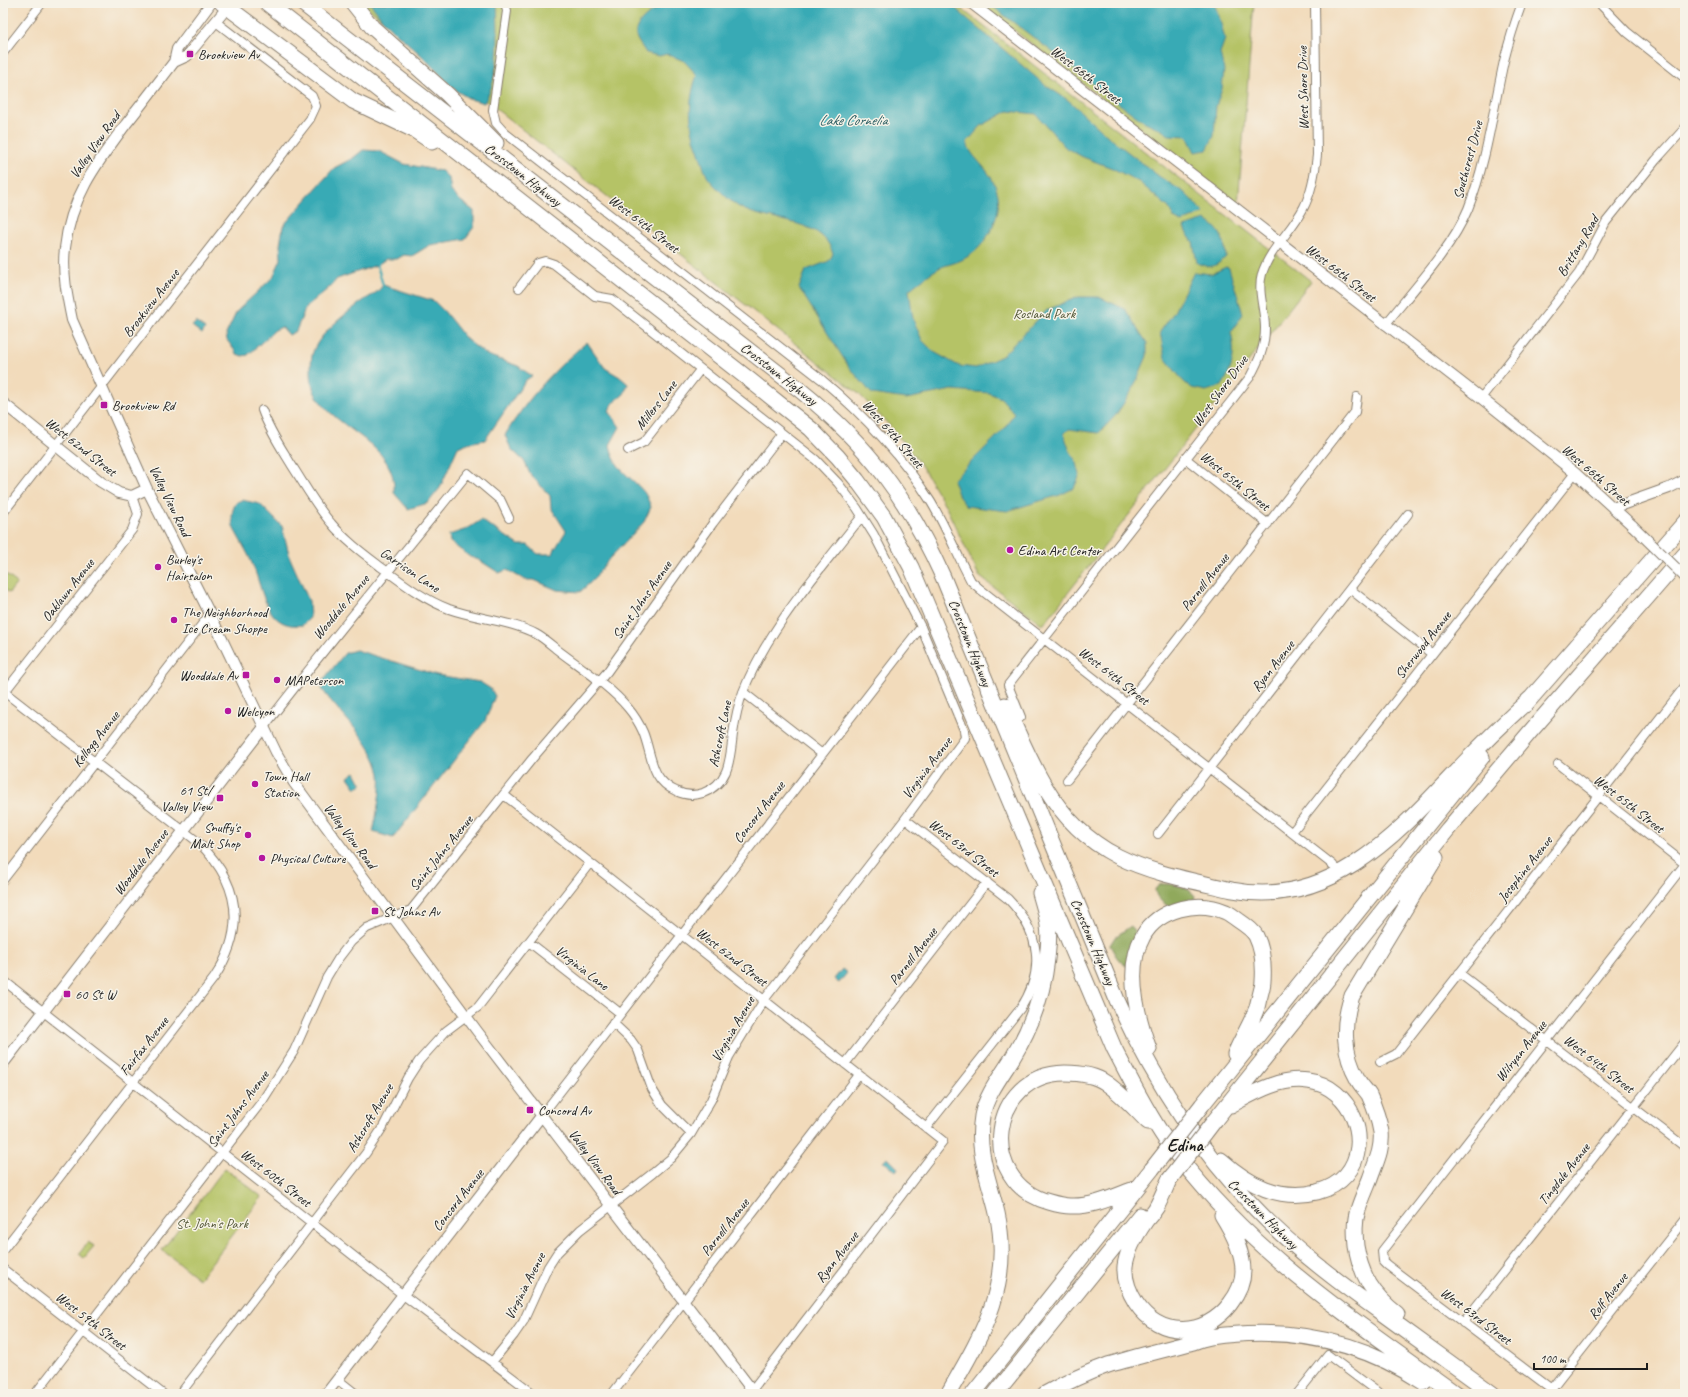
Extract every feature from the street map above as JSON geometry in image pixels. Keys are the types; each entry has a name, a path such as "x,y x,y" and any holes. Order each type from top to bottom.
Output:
{"highway":[{"name":"Crosstown Highway","path":"267,3 536,211 811,429 857,480 884,517 911,567 1114,1048 1132,1083 1166,1140 1238,1223 1294,1275 1456,1394"},
{"name":"Crosstown Highway","path":"302,3 800,390 827,412 872,459 912,514 928,544 1117,1000 1140,1049 1166,1096 1191,1132 1225,1176 1255,1209 1278,1231 1345,1286 1493,1394"},
{"path":"354,3 372,28 446,94 551,197"},
{"path":"227,4 353,100 414,130 536,211"},
{"path":"973,1394 1202,1104 1228,1074 1532,697 1685,522"},
{"path":"995,1394 1169,1180 1215,1120 1448,829 1530,732 1685,554"},
{"path":"956,610 1006,706 1043,784 1081,833 1109,853 1132,864 1242,892 1281,892 1297,889 1322,882 1351,867 1386,841 1412,818 1486,740 1532,697"},
{"path":"1448,829 1440,851 1352,996 1348,1006 1345,1037 1351,1065 1358,1081 1368,1095 1378,1121 1381,1134 1379,1154 1357,1211 1354,1236 1359,1264 1370,1286 1388,1307 1406,1321 1460,1370"},
{"path":"948,1394 980,1335 994,1303 999,1283 1002,1257 1001,1240 997,1214 982,1157 981,1124 985,1104 1031,1025 1040,1000 1045,977 1048,950 1048,926 1036,880 1033,857"},
{"path":"1166,1096 1138,1019 1134,964 1137,949 1146,931 1163,917 1176,910 1194,906 1208,907 1226,912 1242,923 1255,935 1261,950 1264,983 1256,1010 1228,1074"},
{"path":"1137,1188 1096,1204 1072,1206 1045,1201 1025,1190 1010,1174 1001,1149 1002,1120 1011,1103 1024,1088 1034,1081 1048,1076 1067,1073 1087,1075 1106,1082 1136,1109 1166,1140"},
{"path":"1191,1132 1244,1179 1281,1194 1296,1195 1322,1190 1334,1185 1346,1175 1352,1164 1358,1140 1358,1130 1354,1119 1348,1106 1340,1096 1320,1084 1309,1081 1297,1081 1276,1084 1262,1089 1225,1108"},
{"path":"1169,1180 1156,1209 1145,1222 1130,1247 1125,1267 1128,1289 1139,1307 1152,1320 1160,1325 1180,1330 1208,1324 1220,1316 1238,1293 1243,1272 1235,1237 1220,1210 1200,1180"},
{"path":"1045,1394 1063,1384 1109,1365 1208,1337 1250,1333 1301,1335 1323,1338 1367,1352 1409,1373 1442,1394"}],"street":[{"path":"3,53 42,3"},
{"name":"Valley View Road","path":"211,3 177,49 174,62 100,158 87,178 77,200 69,223 65,247 64,272 72,320 147,489 210,614 276,752 294,783 466,1016 754,1392"},
{"name":"West 64th Street","path":"505,3 507,12 494,110 496,123 505,133 821,379 860,413 895,453 931,502 971,581 1333,865"},
{"name":"West 66th Street","path":"971,3 1481,398 1575,473 1633,526 1685,577"},
{"name":"West Shore Drive","path":"1021,717 1008,685 1045,640 1185,458 1250,377 1262,354 1265,328 1261,298 1262,275 1271,254 1304,208 1311,191 1315,173 1317,155 1315,3"},
{"name":"Southcrest Drive","path":"1385,325 1447,245 1467,210 1484,159 1512,31 1522,3"},
{"path":"1599,3 1627,32 1685,78"},
{"name":"Valley View Road","path":"174,62 187,56 216,22 227,4"},
{"name":"Brookview Avenue","path":"3,513 310,120 316,106 312,96 216,22"},
{"name":"Brittany Road","path":"1481,398 1579,273 1606,222 1656,160 1685,128"},
{"path":"519,288 538,263 545,261 554,264 595,296 612,299 700,370 816,460 838,483 874,535 921,627"},
{"name":"Millers Lane","path":"628,450 644,442 700,370"},
{"name":"Parnell Avenue","path":"1067,780 1356,412 1357,397"},
{"name":"West 62nd Street","path":"3,403 101,482 119,493 132,496"},
{"name":"Garrison Lane","path":"262,410 268,427 305,486 331,523 362,552 408,588 429,600 451,610 525,629 537,635 599,682"},
{"name":"Saint Johns Avenue","path":"35,1394 263,1100 279,1076 297,1044 327,977 338,959 352,942 367,928 411,910 554,733 599,682 627,646 713,523 782,433"},
{"name":"West 65th Street","path":"1185,458 1268,524"},
{"name":"Wooddale Avenue","path":"3,1064 322,651 468,473 501,501 509,518"},
{"name":"Sherwood Avenue","path":"1292,832 1575,473"},
{"path":"1613,508 1669,488 1685,480"},
{"path":"132,496 147,489"},
{"name":"Oaklawn Avenue","path":"3,692 132,530 138,514 132,496"},
{"name":"Ryan Avenue","path":"1158,834 1408,514"},
{"name":"Ashcroft Lane","path":"599,682 626,705 635,717 648,745 654,771 660,781 669,788 680,793 691,795 702,793 713,788 722,780 728,770 736,716 743,692 761,655 777,628 862,516"},
{"path":"1350,589 1432,654"},
{"name":"Kellogg Avenue","path":"3,880 210,614"},
{"name":"Virginia Avenue","path":"492,1362 519,1328 548,1267 557,1253 580,1230 671,1158 691,1134 711,1100 728,1057 764,1000 905,819 965,738 964,730 921,627"},
{"name":"Concord Avenue","path":"326,1394 612,1023 921,627"},
{"name":"Josephine Avenue","path":"1380,1062 1396,1054 1685,686"},
{"name":"Fairfax Avenue","path":"3,692 183,832 198,842 220,867 233,899 234,915 234,932 230,948 223,964 214,978 3,1250"},
{"path":"743,692 822,754"},
{"name":"West 65th Street","path":"1558,764 1685,864"},
{"name":"West 62nd Street","path":"504,795 943,1141"},
{"name":"West 63rd Street","path":"905,819 1008,899 1027,923 1033,937 1036,951 1034,982 1020,1009 926,1128"},
{"name":"Ashcroft Avenue","path":"180,1394 374,1140 419,1061 446,1031 478,1007 590,863"},
{"name":"Wilryan Avenue","path":"1382,1256 1383,1247 1685,864"},
{"name":"Parnell Avenue","path":"845,1064 987,882"},
{"name":"Virginia Lane","path":"529,942 620,1014"},
{"name":"West 64th Street","path":"1459,973 1685,1147"},
{"name":"West 60th Street","path":"3,980 402,1294 534,1394"},
{"path":"612,1023 631,1040 638,1050 652,1089 662,1105 691,1134"},
{"name":"Tingdale Avenue","path":"1463,1323 1685,1042"},
{"name":"Parnell Avenue","path":"612,1394 859,1075"},
{"name":"Ryan Avenue","path":"754,1392 943,1141"},
{"name":"Rolf Avenue","path":"1551,1389 1685,1219"},
{"name":"West 63rd Street","path":"1382,1256 1387,1265 1558,1394"},
{"name":"West 59th Street","path":"3,1269 163,1394"},
{"path":"1297,1394 1328,1355 1380,1394"},
{"path":"337,1380 356,1394"}],"green space":[{"name":"Rosland Park","path":"361,3 954,3 1311,281 1043,625 979,576 945,505 919,462 889,425 859,394"},
{"path":"979,3 1254,3 1238,204"},
{"path":"3,572 17,583 9,593 3,588"},
{"path":"1161,884 1175,885 1188,889 1195,896 1194,901 1170,907 1158,898 1155,889"},
{"path":"1131,926 1134,930 1135,940 1127,966 1119,960 1110,945 1115,937"},
{"name":"St. John's Park","path":"225,1168 262,1197 199,1279 162,1250"},
{"path":"88,1242 94,1246 84,1258 79,1254"}],"water":[{"path":"370,3 497,3 498,41 496,67 489,92 484,103 470,99 455,90 422,56 386,24"},
{"name":"Lake Cornelia","path":"665,3 949,3 1045,85 1068,100 1110,138 1160,177 1185,193 1204,213 1181,222 1174,218 1169,208 1139,182 1112,168 1083,157 1066,148 1036,114 1008,111 981,126 967,142 972,153 988,172 994,183 998,200 996,219 987,238 974,252 960,261 939,268 909,290 913,319 922,340 934,352 959,366 976,368 1002,356 1047,310 1078,297 1099,297 1125,309 1147,343 1147,356 1133,389 1116,415 1099,433 1069,429 1064,434 1069,449 1077,463 1080,475 1074,488 1060,495 1007,511 966,506 959,497 953,480 1005,428 1014,413 1001,398 989,393 952,390 906,399 872,394 849,367 799,288 806,270 829,261 833,254 827,241 817,232 804,226 744,209 732,202 714,185 708,178 692,131 690,112 692,94 697,75 684,61 667,54 659,56 646,53 637,39 637,27 640,22"},
{"path":"988,3 1214,3 1225,39 1220,53 1224,70 1222,89 1216,106 1214,136 1207,150 1195,152 1187,136 1169,135 1143,121"},
{"path":"363,150 379,151 404,164 442,171 449,178 451,191 474,211 474,227 465,239 430,245 412,256 404,255 397,259 386,259 377,265 337,279 329,288 306,307 296,331 289,335 282,327 275,330 248,355 242,356 237,354 227,340 226,334 237,311 273,277 281,259 280,245 283,226 334,168 353,158"},
{"path":"1205,220 1218,231 1224,245 1226,257 1213,266 1206,266 1197,263 1193,242 1184,227"},
{"path":"1226,267 1229,268 1243,314 1231,332 1233,354 1231,367 1222,386 1206,391 1192,388 1184,382 1165,358 1160,332 1174,312 1194,272 1211,274"},
{"path":"383,285 434,301 467,340 487,355 518,366 532,376 526,380 485,440 468,443 458,447 440,488 428,503 408,509 394,493 393,476 386,462 364,439 325,408 315,393 312,380 312,356 319,340 335,323 375,293"},
{"path":"196,322 205,329 202,334 192,326"},
{"path":"587,342 605,368 628,384 624,394 612,404 609,411 620,427 610,445 619,467 644,492 651,507 644,522 609,559 592,581 580,592 557,590 534,580 525,580 507,570 499,573 479,560 470,557 450,542 449,535 467,529 481,520 519,545 528,545 538,554 552,554 566,531 551,508 550,496 530,474 524,461 511,449 505,435 522,409 542,385"},
{"path":"242,500 260,504 282,526 290,558 309,601 310,618 303,625 291,625 282,622 275,617 269,609 253,565 233,526 232,515 235,505 237,502"},
{"path":"356,650 437,675 480,682 491,689 495,696 485,721 393,838 373,832 380,787 380,774 371,750 356,729 322,689 323,680 345,653"},
{"path":"355,772 362,785 356,788 348,777"},
{"path":"842,969 847,973 839,983 834,979"},
{"path":"887,1157 898,1168 896,1171 883,1161"}],"waterway":[{"path":"377,265 383,285"}],"place":[{"name":"Brookview Av","path":"190,54"},
{"name":"Brookview Rd","path":"104,405"},
{"name":"Edina Art Center","path":"1010,550"},
{"name":"Burley's Hairsalon","path":"158,567"},
{"name":"The Neighborhood Ice Cream Shoppe","path":"174,620"},
{"name":"Wooddale Av","path":"246,675"},
{"name":"MAPeterson","path":"277,680"},
{"name":"Welcyon","path":"228,711"},
{"name":"Town Hall Station","path":"255,784"},
{"name":"61 St/ Valley View","path":"220,798"},
{"name":"Snuffy's Malt Shop","path":"248,835"},
{"name":"Physical Culture","path":"262,858"},
{"name":"St Johns Av","path":"375,911"},
{"name":"60 St W","path":"67,994"},
{"name":"Concord Av","path":"530,1110"}],"district":[{"name":"Edina","path":"1185,1145"}]}
